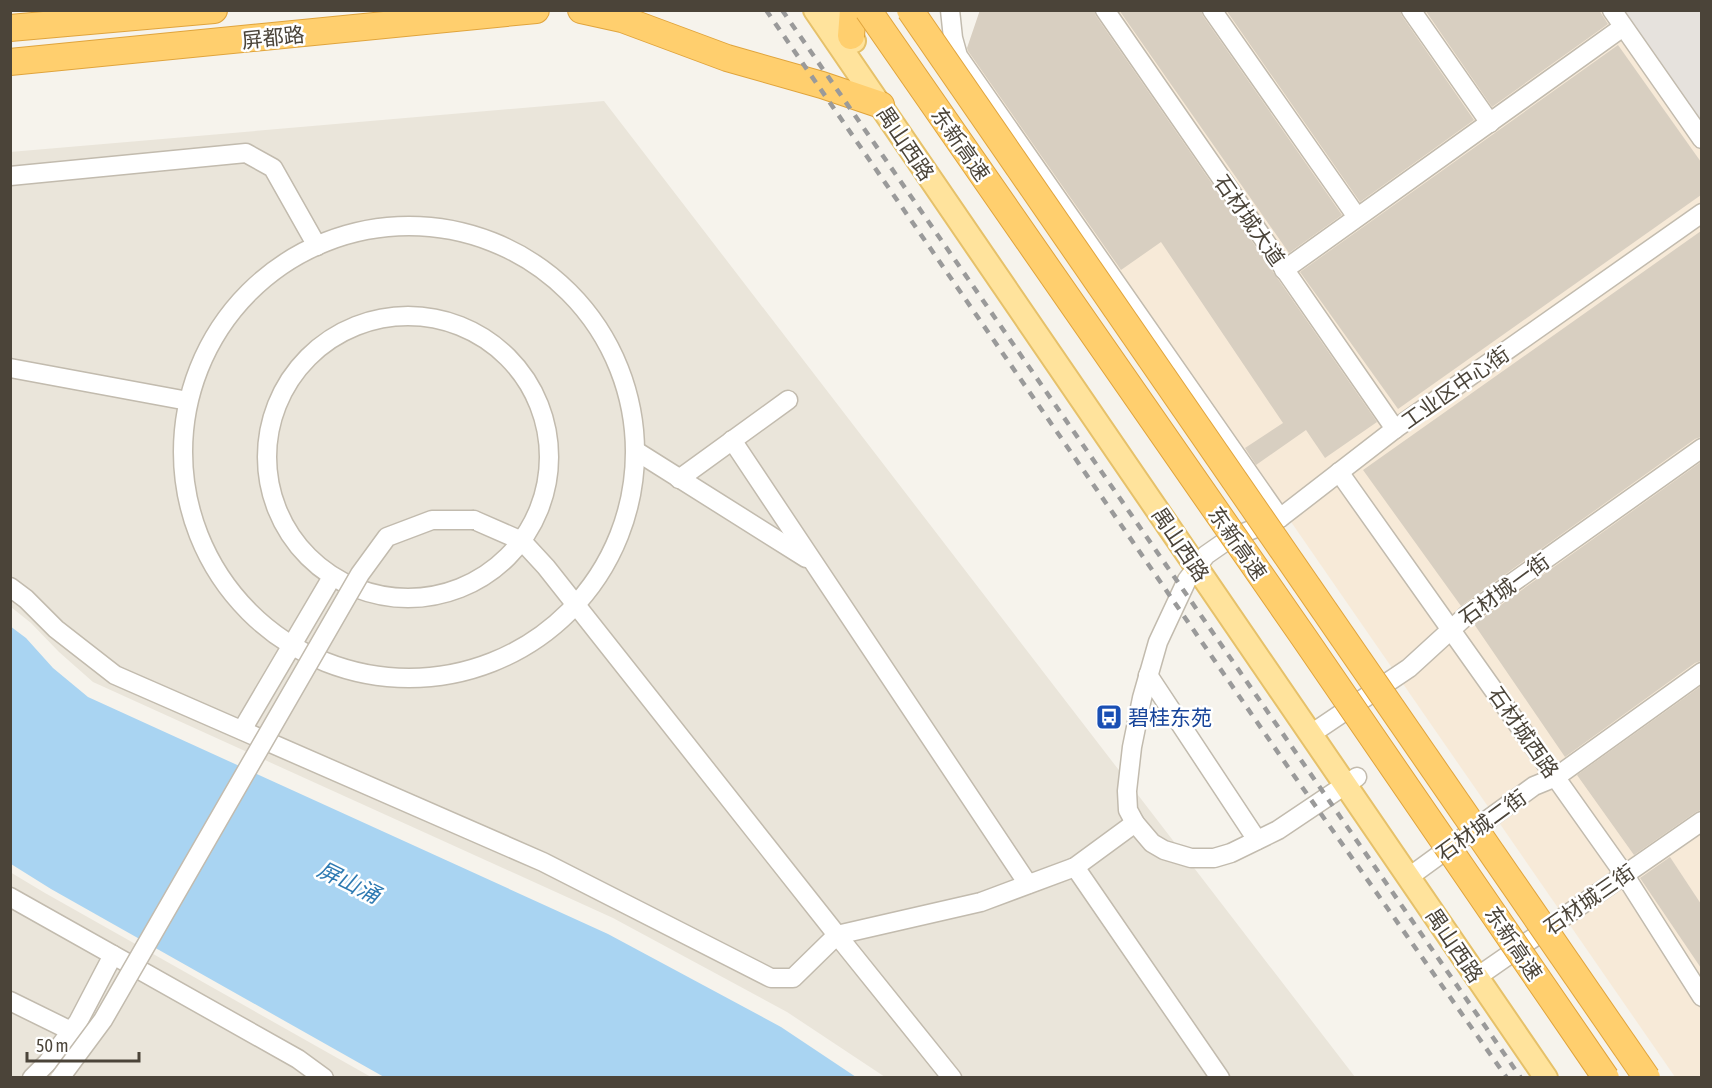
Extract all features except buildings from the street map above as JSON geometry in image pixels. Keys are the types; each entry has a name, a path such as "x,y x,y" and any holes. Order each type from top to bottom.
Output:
{"highway":[{"path":"10,28 214,10"},
{"name":"屏都路","path":"10,62 536,10"},
{"path":"581,10 622,19 727,57 881,105"},
{"path":"851,36 853,10"},
{"name":"东新高速","path":"868,10 1319,658 1606,1077"},
{"name":"东新高速","path":"910,10 1647,1077"}],"main road":[{"name":"禺山西路","path":"815,10 1201,560"},
{"name":"禺山西路","path":"835,10 1201,560 1483,973 1546,1077"},
{"name":"禺山西路","path":"1483,973 1563,1077"}],"street":[{"path":"950,10 953,38 958,56 1280,518"},
{"name":"石材城大道","path":"1105,10 1395,429"},
{"path":"1212,10 1357,218"},
{"path":"1411,10 1490,123"},
{"path":"1612,10 1701,139"},
{"path":"1284,270 1623,27"},
{"path":"10,176 246,153 273,168 317,246"},
{"name":"工业区中心街","path":"1201,560 1229,539 1280,518 1395,429 1701,213"},
{"path":"406,227 437,228 477,237 515,253 556,282 579,303 603,335 621,372 632,411 636,451 634,485 618,539 597,579 576,605 542,635 504,657 462,672 418,678 374,675 331,664 291,645 254,617 222,581 200,540 186,494 182,447 188,401 206,352 234,308 272,272 317,246 356,233 406,227"},
{"path":"419,316 456,324 489,341 517,366 537,398 548,434 549,472 541,508 522,541 492,571 455,591 413,599 371,594 332,577 303,553 281,522 268,487 265,449 272,412 289,379 314,351 345,330 381,318 419,316"},
{"path":"10,368 188,401"},
{"path":"679,479 788,400"},
{"path":"732,440 1028,884"},
{"name":"石材城一街","path":"1316,730 1409,668 1450,628 1701,448"},
{"path":"636,451 813,562"},
{"name":"石材城西路","path":"1339,472 1624,874 1701,997"},
{"path":"60,1077 103,1020 360,574 387,537 432,520 474,520 522,541 576,605 952,1077"},
{"path":"1201,560 1187,580 1158,642 1148,675 1128,774 1128,810 1135,823 1152,843 1164,850 1191,858 1214,858 1231,853 1278,830 1351,780"},
{"path":"242,730 332,577"},
{"path":"10,587 56,628 115,675 543,862 771,978 793,978 837,935 981,902 1075,867 1135,823"},
{"name":"石材城二街","path":"1415,873 1534,786 1556,777 1701,672"},
{"path":"1148,675 1257,840"},
{"name":"石材城三街","path":"1483,973 1701,821"},
{"path":"1075,867 1220,1077"},
{"path":"10,897 298,1059 324,1077"},
{"path":"32,1077 48,1062 78,1022 113,955"},
{"path":"10,1001 71,1031"}],"shaded area":[{"path":"980,11 1625,11 1701,123 1701,1077 1675,1077 966,52"},
{"path":"1625,11 1701,11 1701,123"},
{"path":"604,101 1355,1077 885,1077 787,1012 613,918 93,682 11,607 10,152"},
{"path":"10,872 45,893 371,1077 11,1077"}],"water":[{"name":"屏山涌","path":"10,626 26,638 53,668 88,697 608,934 781,1027 856,1077 384,1077 51,889 11,864"}],"railway":[{"path":"766,10 1288,767 1507,1078"},
{"path":"782,10 1521,1078"}],"place":[{"name":"碧桂东苑","path":"1109,717"}]}
